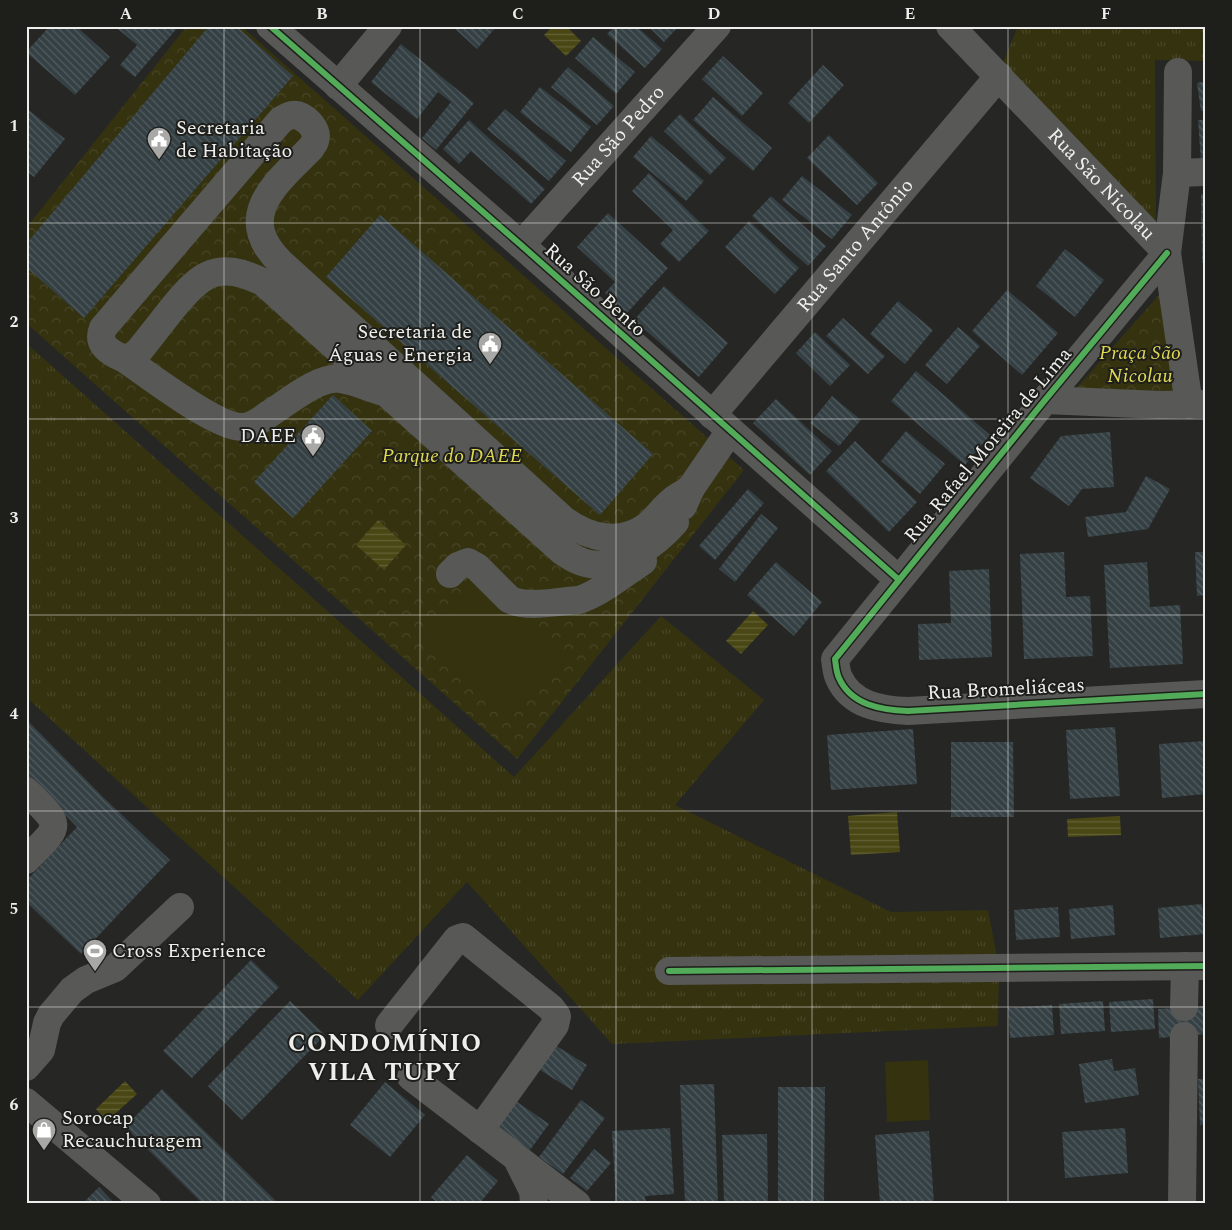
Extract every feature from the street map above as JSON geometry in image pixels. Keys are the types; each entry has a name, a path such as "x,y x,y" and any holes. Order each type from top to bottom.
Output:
{"street":[{"name":"Rua São Bento","path":"270,26 521,245 898,579"},
{"path":"338,86 388,26"},
{"name":"Rua São Pedro","path":"521,245 717,26"},
{"name":"Rua São Nicolau","path":"950,26 1167,253 1198,404"},
{"path":"1167,253 1178,173 1178,72"},
{"name":"Rua Santo Antônio","path":"679,504 721,423 999,76"},
{"path":"124,359 139,351 191,286 210,274 256,259 259,253 262,232 261,208 266,196 311,148 316,140 311,125 297,115 290,115 281,120 103,328 100,334 101,340 104,347 112,354 124,359 206,414 216,420 241,428 255,423 313,386 326,380 346,380 389,394"},
{"path":"1178,173 1206,172"},
{"path":"262,232 271,272 389,394 562,552 572,558 592,565 619,560 652,545 662,537 679,504"},
{"name":"Rua Rafael Moreira de Lima","path":"835,659 898,579 1167,253"},
{"path":"210,274 227,271 271,272 550,507 575,527 588,534 600,538 626,536 647,526 679,504"},
{"path":"1045,400 1198,404"},
{"path":"450,574 458,566 468,562 477,568 502,594 514,602 527,604 579,600 596,593 646,559 674,529 679,504"},
{"name":"Rua Bromeliáceas","path":"835,659 838,676 845,688 855,698 870,706 889,710 1206,694"},
{"path":"26,791 50,814 54,824 53,833 26,860"},
{"path":"26,1067 40,1050 51,1015 72,990 86,980 115,968 180,906"},
{"path":"390,1025 457,939 463,937 551,1008 557,1016 555,1025 480,1130"},
{"path":"668,971 1196,966 1184,1007"},
{"path":"1182,1204 1184,1036"},
{"path":"411,1077 576,1204"},
{"path":"26,1102 147,1204"},
{"path":"515,1157 533,1191 534,1204"}],"green space":[{"name":"Parque do DAEE","path":"187,26 241,26 744,470 517,759 26,323 26,228"},
{"path":"1018,26 1206,26 1206,61 1155,60 1156,228 1003,63"},
{"name":"Praça São Nicolau","path":"1166,287 1174,399 1073,392"},
{"path":"26,343 514,777 661,616 764,700 675,805 891,912 988,910 999,968 998,1026 612,1044 467,882 358,1000 26,697"},
{"path":"479,579 564,659 509,718 424,638"},
{"path":"928,1060 930,1120 887,1122 885,1062"}],"shaded area":[{"path":"553,26 566,26 581,41 566,56 544,35"},
{"path":"378,520 406,545 384,570 356,545"},
{"path":"753,611 768,625 741,654 726,641"},
{"path":"897,812 900,852 851,855 848,816"},
{"path":"1120,816 1121,835 1068,837 1067,819"},
{"path":"125,1081 137,1094 107,1121 96,1109"}],"building":[{"path":"50,26 76,26 110,57 75,95 26,52"},
{"path":"120,26 179,26 135,77 120,65 137,45 118,29"},
{"name":"Secretaria de Habitação","path":"209,26 236,26 293,76 84,318 26,267 26,244"},
{"path":"452,26 497,26 477,49"},
{"path":"615,26 636,26 662,49 645,68 607,34"},
{"path":"648,26 679,26 664,42"},
{"path":"593,37 635,72 616,94 575,58"},
{"path":"401,44 474,103 436,150 422,138 451,102 438,92 417,119 371,82"},
{"path":"723,56 763,93 742,116 702,79"},
{"path":"823,65 844,85 809,123 788,103"},
{"path":"568,67 614,106 597,125 551,87"},
{"path":"1206,81 1206,111 1201,111 1197,83"},
{"path":"540,87 591,127 571,152 520,112"},
{"path":"713,97 772,148 753,171 693,120"},
{"path":"26,108 65,139 34,177 26,171"},
{"path":"505,109 566,161 549,181 487,129"},
{"path":"680,114 726,158 710,175 664,131"},
{"path":"469,120 545,189 531,204 471,151 459,164 443,149"},
{"path":"1198,120 1206,120 1206,161 1201,161"},
{"path":"829,135 878,183 857,205 807,158"},
{"path":"651,136 704,181 686,201 633,157"},
{"path":"649,173 709,231 679,262 660,244 673,230 632,191"},
{"path":"802,176 852,215 832,239 782,200"},
{"path":"1201,194 1206,194 1206,263 1202,263"},
{"path":"771,196 826,246 808,266 752,216"},
{"path":"608,213 668,268 627,313 605,293 615,282 577,247"},
{"name":"Secretaria de Águas e Energia","path":"380,215 653,454 600,515 326,277"},
{"path":"749,221 799,268 775,294 725,247"},
{"path":"1065,249 1104,280 1075,317 1036,286"},
{"path":"664,286 728,343 699,377 634,320"},
{"path":"1007,290 1058,333 1022,375 972,331"},
{"path":"898,301 933,330 905,364 870,334"},
{"path":"843,318 885,356 868,374 826,336"},
{"path":"958,327 980,346 947,384 925,365"},
{"path":"815,332 850,365 830,386 796,353"},
{"path":"916,371 990,435 965,465 891,401"},
{"name":"DAEE","path":"333,395 372,431 293,518 254,482"},
{"path":"832,396 861,420 839,446 810,423"},
{"path":"776,399 832,451 810,475 753,423"},
{"path":"906,431 945,464 920,494 881,461"},
{"path":"1110,432 1114,487 1082,489 1069,506 1030,478 1061,436"},
{"path":"855,441 917,502 889,532 826,471"},
{"path":"1146,476 1170,489 1148,529 1088,537 1085,517 1126,512"},
{"path":"748,489 764,503 715,560 699,546"},
{"path":"761,514 778,528 735,582 719,569"},
{"path":"1064,552 1066,597 1090,596 1093,656 1024,659 1020,554"},
{"path":"1195,552 1206,552 1206,595 1197,596"},
{"path":"776,562 822,602 794,636 747,595"},
{"path":"1147,562 1150,607 1180,605 1183,664 1110,668 1104,565"},
{"path":"989,569 992,657 919,660 918,624 951,623 949,571"},
{"path":"26,719 104,798 170,860 81,954 26,902 26,881 77,827 26,775"},
{"path":"1115,727 1120,796 1070,799 1066,730"},
{"path":"913,729 917,784 831,790 827,735"},
{"path":"1206,741 1206,794 1162,798 1159,744"},
{"path":"951,742 1013,742 1014,817 951,817"},
{"path":"1202,904 1205,934 1160,938 1158,908"},
{"path":"1113,905 1115,935 1071,939 1069,909"},
{"path":"1058,907 1060,937 1016,940 1014,910"},
{"path":"251,960 279,987 192,1078 163,1051"},
{"path":"1153,999 1155,1029 1111,1032 1109,1002"},
{"path":"290,1001 325,1035 242,1120 208,1086"},
{"path":"1103,1001 1105,1031 1061,1034 1059,1004"},
{"path":"1052,1005 1054,1035 1010,1038 1008,1008"},
{"path":"1206,1006 1206,1034 1159,1038 1158,1009"},
{"path":"550,1042 587,1065 572,1090 535,1067"},
{"path":"1112,1059 1114,1071 1135,1068 1139,1095 1085,1103 1079,1064"},
{"path":"1198,1079 1206,1079 1206,1124 1200,1125"},
{"path":"385,1082 425,1115 390,1157 350,1125"},
{"path":"714,1084 718,1204 685,1204 680,1085"},
{"path":"778,1087 825,1087 824,1204 778,1204"},
{"path":"162,1089 279,1204 203,1204 125,1127"},
{"path":"513,1099 549,1124 530,1150 494,1125"},
{"path":"581,1100 605,1118 563,1174 539,1157"},
{"path":"670,1128 674,1194 645,1196 646,1204 616,1204 612,1131"},
{"path":"1125,1128 1128,1173 1065,1178 1062,1132"},
{"path":"929,1131 934,1203 880,1204 875,1135"},
{"path":"767,1134 768,1204 724,1204 722,1135"},
{"path":"594,1149 611,1163 587,1191 570,1178"},
{"path":"467,1155 498,1181 479,1204 439,1204 431,1197"},
{"path":"99,1187 115,1204 82,1204"}],"cycle path":[{"path":"270,26 521,245 898,579"},
{"path":"1167,253 835,659 839,678 844,687 859,700 877,707 908,711 1206,694"},
{"path":"669,971 1206,966"}],"place":[{"name":"Secretaria de Habitação","path":"159,160"},
{"name":"Secretaria de Águas e Energia","path":"490,365"},
{"name":"DAEE","path":"313,457"},
{"name":"Cross Experience","path":"95,972"},
{"name":"Sorocap Recauchutagem","path":"44,1151"}],"district":[{"name":"CONDOMÍNIO VILA TUPY","path":"385,1058"}]}
